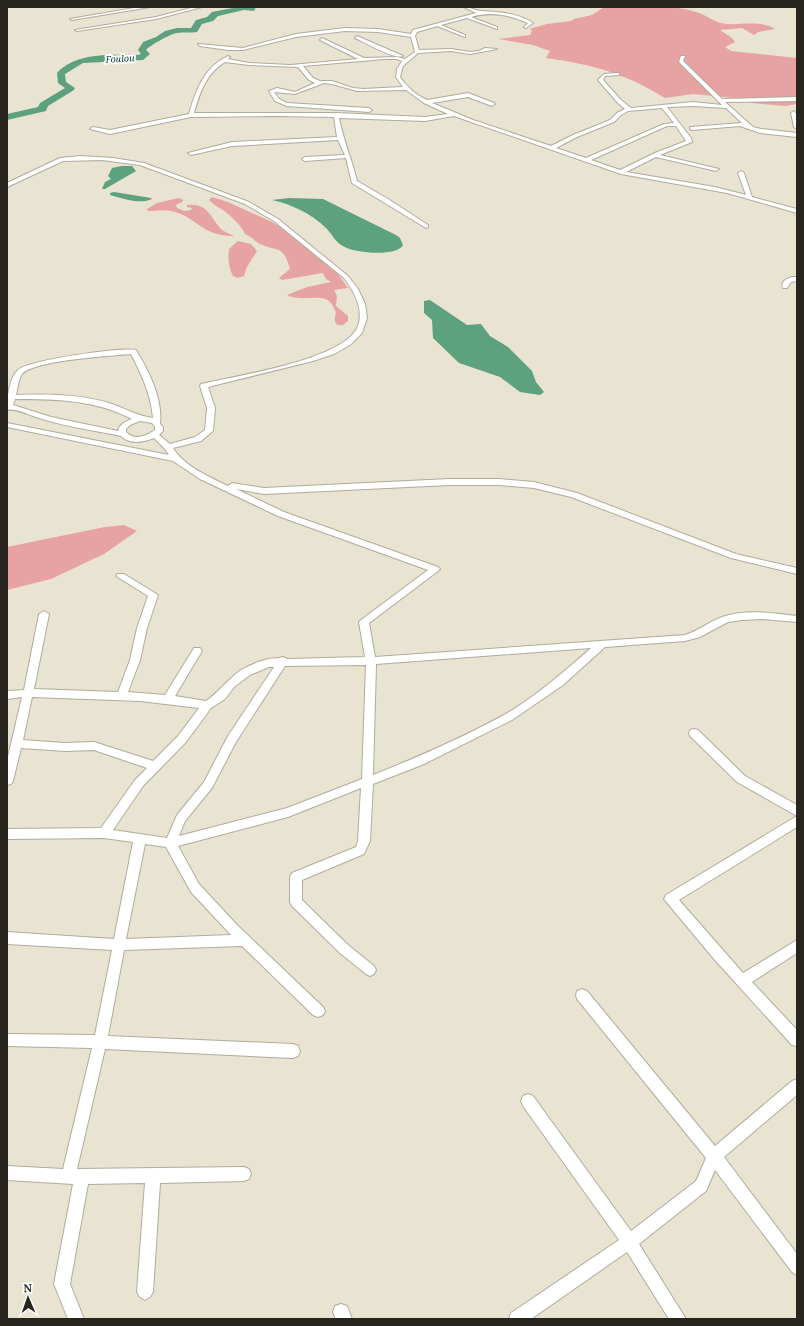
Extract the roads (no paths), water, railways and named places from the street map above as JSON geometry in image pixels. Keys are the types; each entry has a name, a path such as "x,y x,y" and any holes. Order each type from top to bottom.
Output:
{"street":[{"path":"112,7 128,28"},
{"path":"72,19 148,7"},
{"path":"78,30 156,18 200,7"},
{"path":"466,7 480,13"},
{"path":"413,36 415,31 491,11 500,11 531,23 526,27"},
{"path":"468,17 495,28"},
{"path":"437,26 463,36"},
{"path":"191,116 201,86 214,66 242,49 276,39 328,29 364,29 387,31 413,36 416,39 417,52"},
{"path":"357,37 408,60"},
{"path":"322,39 364,60"},
{"path":"200,45 242,49"},
{"path":"495,49 485,48 480,52 470,53 452,50 417,52 401,65 398,74 399,79 406,88 426,102 453,115 500,132 621,172 704,187 797,211"},
{"path":"683,57 681,61 748,126 754,130 797,135"},
{"path":"224,60 260,65 299,65 397,58 408,60"},
{"path":"299,65 311,79 319,83"},
{"path":"617,74 604,75 600,80 619,101 630,110"},
{"path":"406,88 365,91 349,89 328,82 319,83 300,92 292,93 279,89 273,90 271,93 278,100 287,104 352,108 414,119"},
{"path":"426,102 468,95 492,104"},
{"path":"722,101 797,99"},
{"path":"552,148 575,136 612,121 619,114 630,110 649,107 704,104 727,107"},
{"path":"621,172 656,155 689,142 689,139 664,107"},
{"path":"93,130 110,132 191,116 250,113 414,119 453,115"},
{"path":"794,113 797,127"},
{"path":"336,115 340,138 348,156 354,182 386,200 426,226"},
{"path":"587,160 666,125 677,124"},
{"path":"692,128 733,125 748,126"},
{"path":"191,153 232,144 340,138"},
{"path":"656,155 683,163 716,168"},
{"path":"305,159 348,156"},
{"path":"7,185 62,159 72,158 124,161 142,164 247,203 265,213 276,220 346,277 354,289 362,303 363,319 357,334 351,340 330,352 310,360 204,386 211,408 209,432 198,439 168,446"},
{"path":"741,173 750,198"},
{"path":"785,287 788,279 797,279"},
{"path":"133,352 151,389 156,405 159,431 150,438 136,440 130,439 122,434 49,419 18,408 8,407 12,397 15,380 22,370 34,365 93,356 133,352"},
{"path":"12,397 49,397 92,401 119,408 139,419"},
{"path":"122,434 122,429 125,425 139,419 150,419 157,423"},
{"path":"7,425 176,459 203,477 281,514 435,569 364,622 371,661 370,727 364,841 360,850 296,877 296,902 344,949 370,970"},
{"path":"155,435 168,446 176,459"},
{"path":"218,483 264,491 450,482 499,482 534,485 574,495 734,556 797,571"},
{"path":"121,576 153,595 142,628 135,660 122,694"},
{"path":"7,781 17,744 44,614"},
{"path":"104,833 138,783 182,739 208,705 221,696 230,684 246,672 268,663 283,661 371,661 685,638 699,635 725,620 741,616 769,616 797,619"},
{"path":"7,834 104,833 170,843 288,812 420,762 508,718 559,682 603,644"},
{"path":"168,698 197,651"},
{"path":"170,843 181,818 208,785 232,739 283,661"},
{"path":"7,696 28,693 122,694 168,698 208,705"},
{"path":"694,733 741,779 797,811"},
{"path":"17,744 65,747 94,746 154,766"},
{"path":"797,821 670,899 718,955 797,1040"},
{"path":"76,1319 62,1284 75,1176 140,838"},
{"path":"170,843 195,888 245,940 318,1011"},
{"path":"7,938 119,945 245,940"},
{"path":"742,981 797,946"},
{"path":"582,995 714,1156 797,1267"},
{"path":"7,1040 100,1042 293,1051"},
{"path":"517,1319 629,1242 701,1186 714,1156 797,1086"},
{"path":"528,1101 606,1208 678,1319"},
{"path":"7,1173 75,1176 244,1174"},
{"path":"145,1292 153,1176"}],"waterway":[{"name":"Foulou","path":"7,117 43,109 43,105 71,88 62,83 61,73 81,61 116,58 140,58 146,54 142,50 146,44 159,39 168,33 177,30 194,30 199,22 210,19 215,14 244,8 251,9 252,7"}]}
